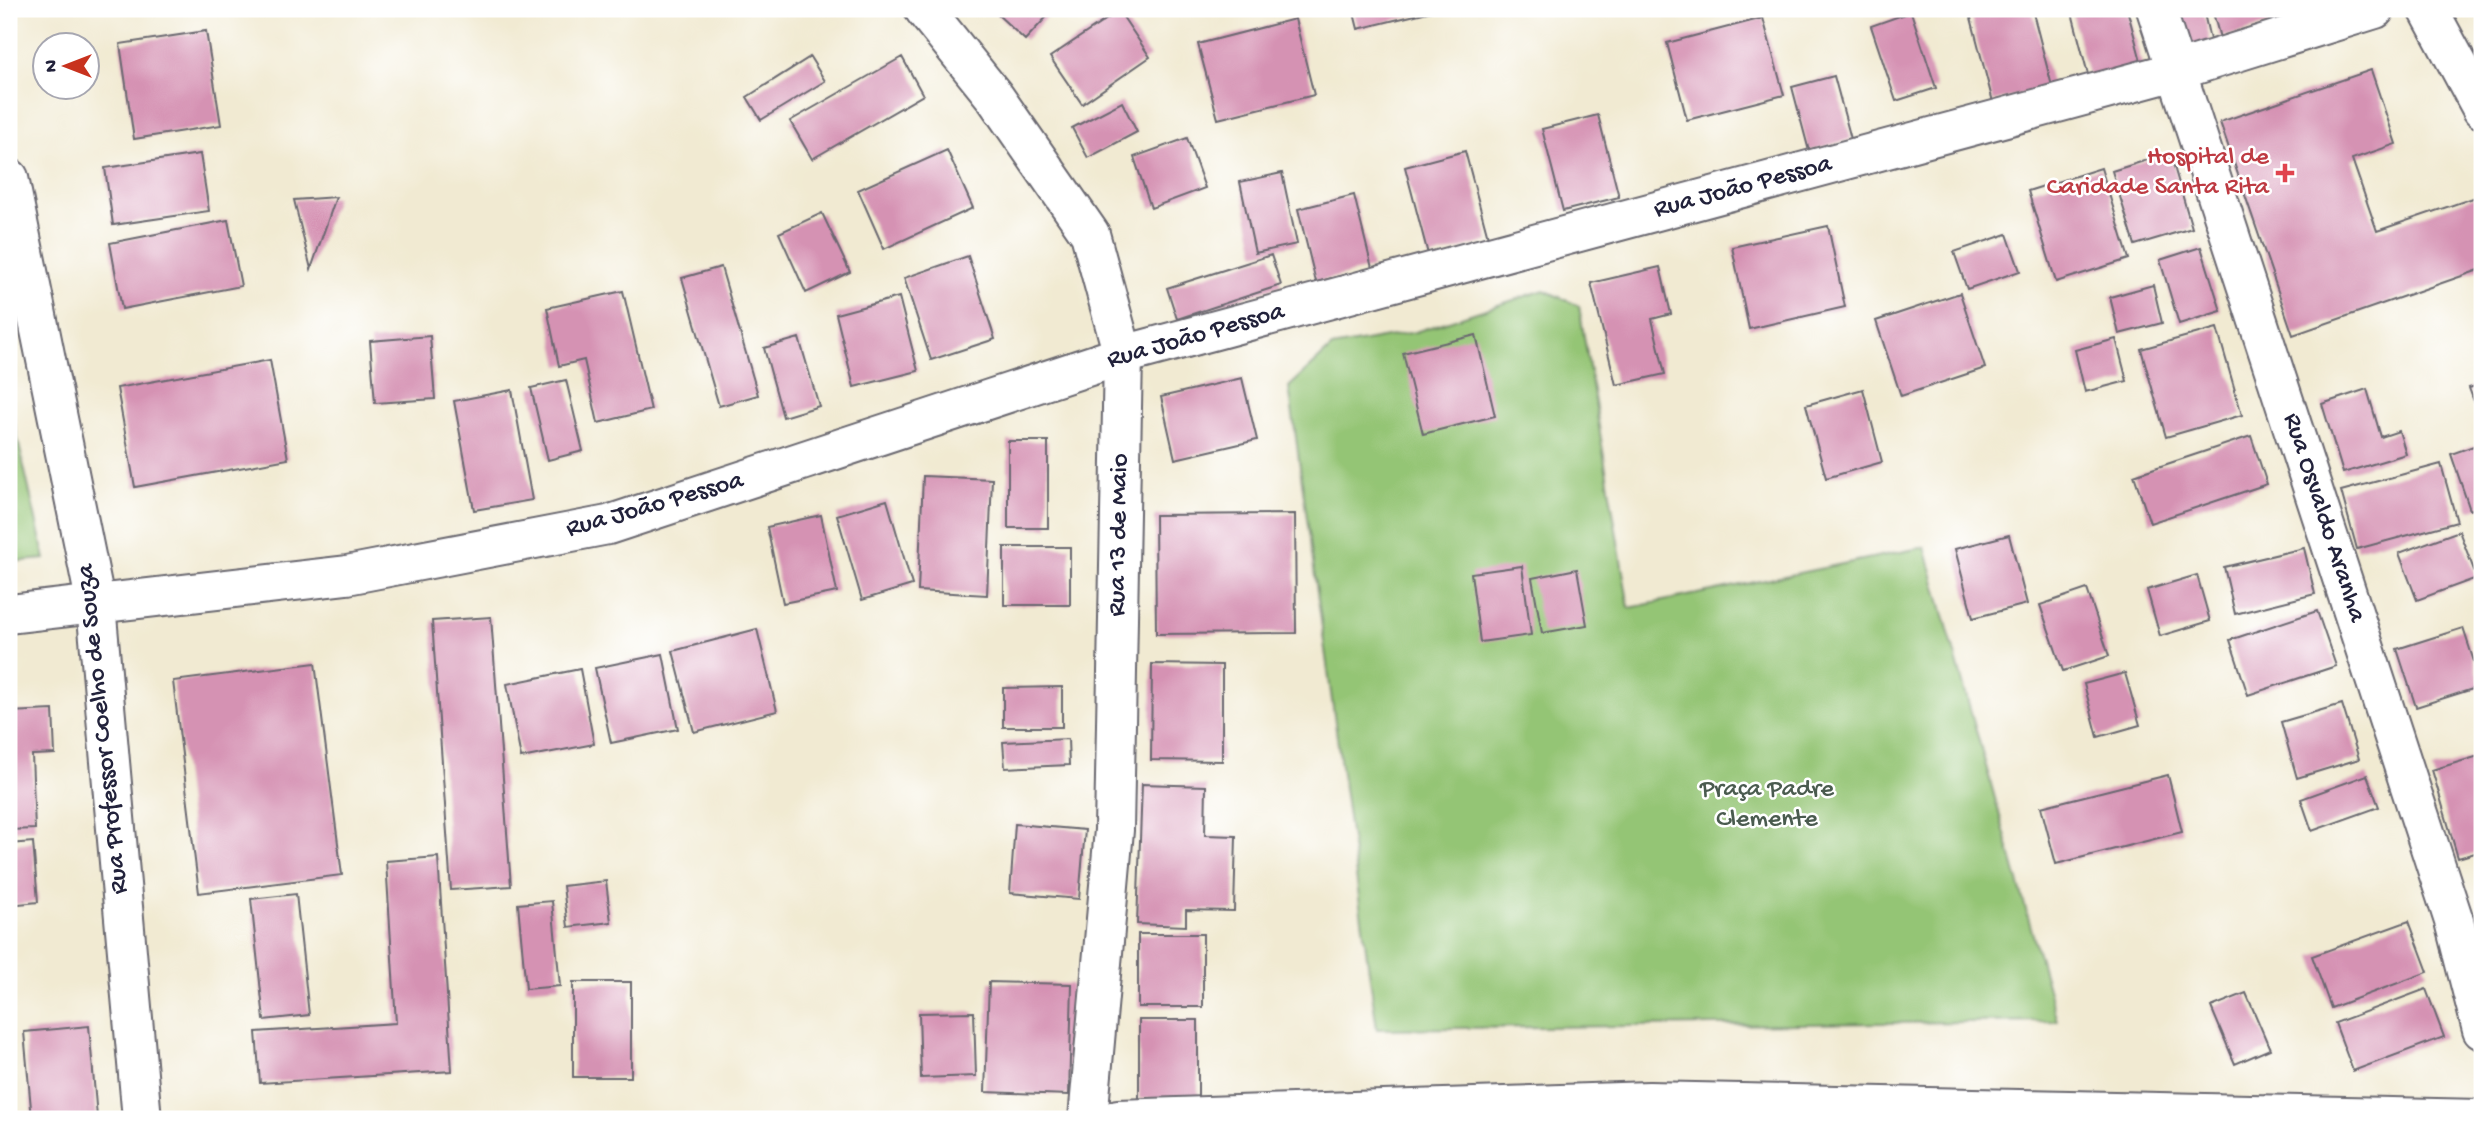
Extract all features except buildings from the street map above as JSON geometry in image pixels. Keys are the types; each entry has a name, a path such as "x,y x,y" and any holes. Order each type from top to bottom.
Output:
{"street":[{"name":"Rua 13 de Maio","path":"924,9 994,96 1090,234 1123,355 1114,830 1088,1119"},
{"name":"Rua Osvaldo Aranha","path":"2156,9 2454,920 2482,1030"},
{"name":"Rua João Pessoa","path":"9,614 347,575 608,525 1123,355 2176,71 2375,9"},
{"path":"2428,9 2482,109"},
{"name":"Rua Professor Coelho de Souza","path":"9,178 96,605 142,1119"},
{"path":"1118,1119 1649,1110 2482,1119"}],"green space":[{"name":"Praça Padre Clemente","path":"1544,290 1579,306 1629,608 1925,547 2057,1021 1377,1029 1289,387 1332,347 1415,332"},
{"path":"9,401 45,559 9,562"}],"place":[{"name":"Hospital de Caridade Santa Rita","path":"2285,173"}]}
